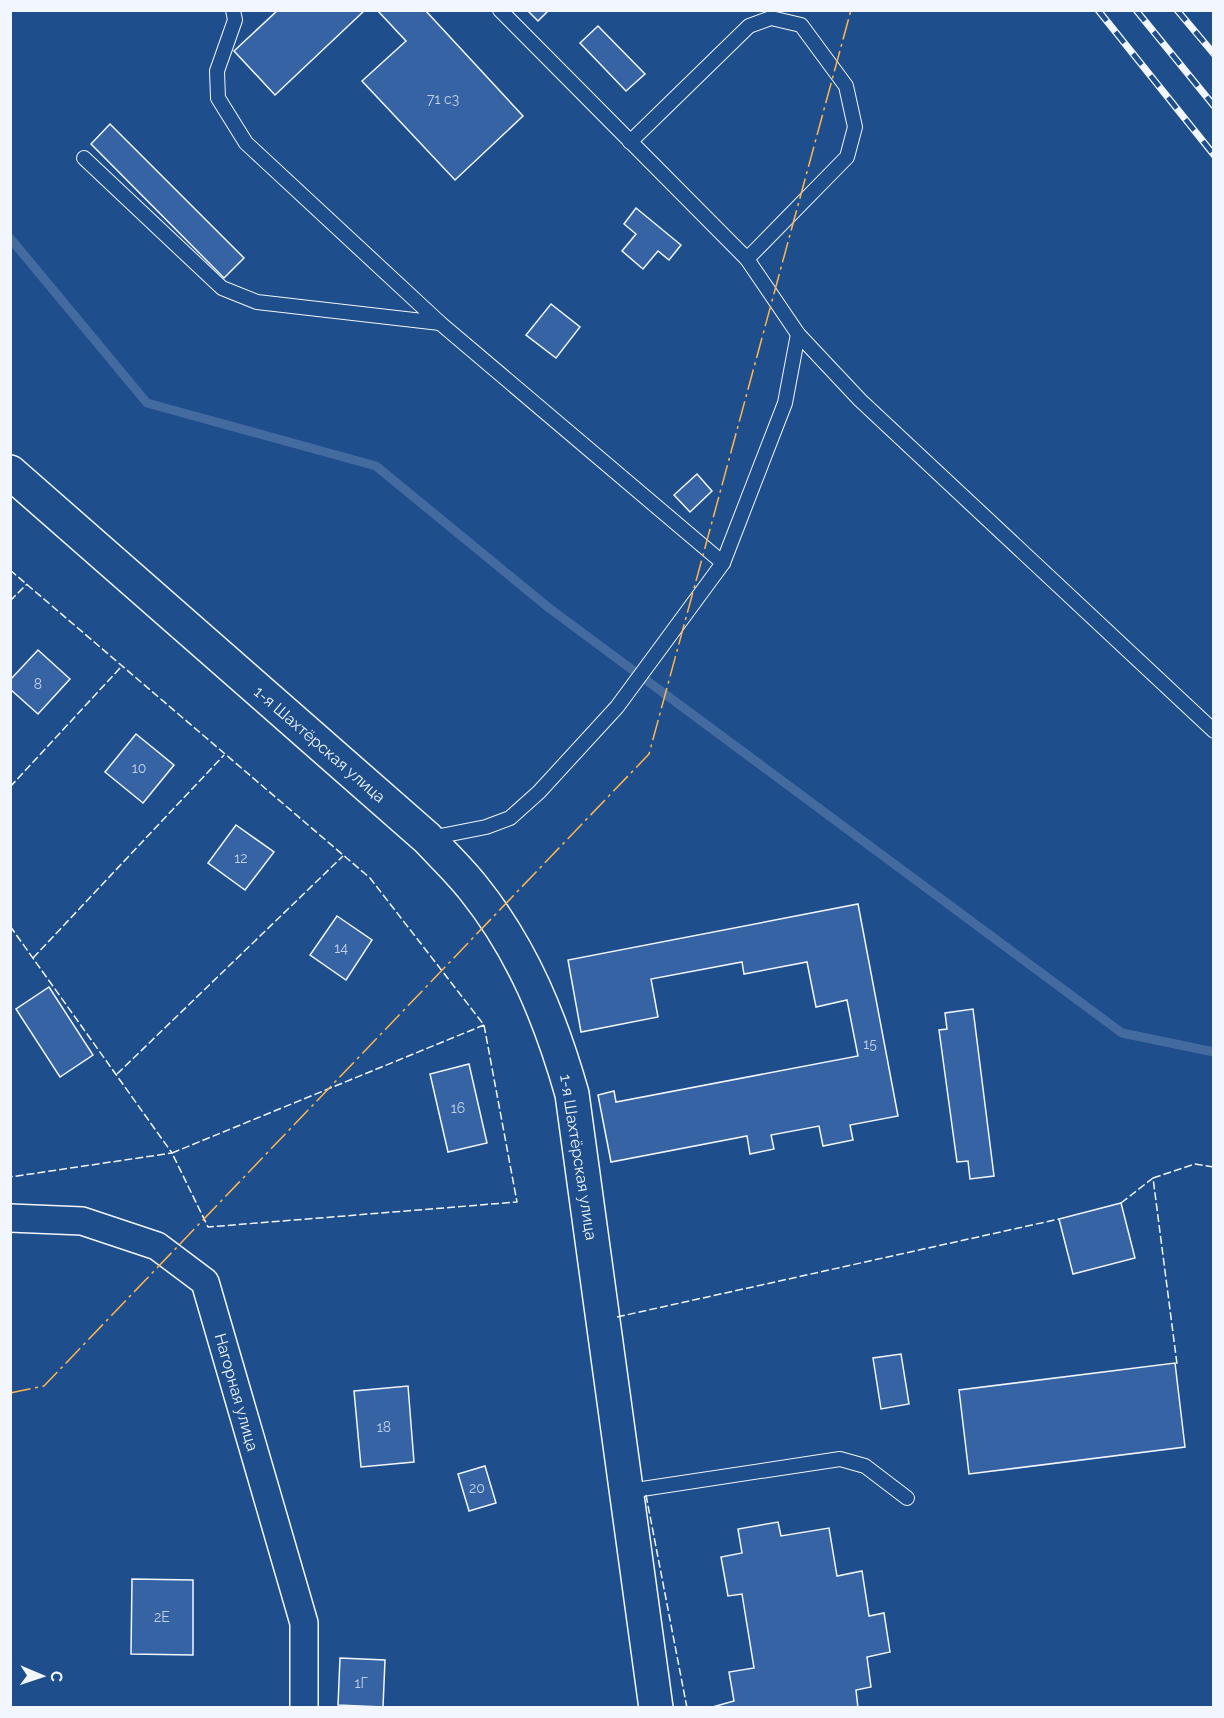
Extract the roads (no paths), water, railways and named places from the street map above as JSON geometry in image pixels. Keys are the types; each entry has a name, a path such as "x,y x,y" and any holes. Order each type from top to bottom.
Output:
{"street":[{"name":"1-я Шахтёрская улица","path":"10,472 428,838 474,889 507,937 532,980 562,1058 572,1094 629,1491 656,1707"},
{"name":"Нагорная улица","path":"10,1218 82,1221 104,1228 157,1246 205,1282 304,1623 304,1707"}],"lane":[{"path":"246,10 234,15 217,71 218,98 246,143 440,323 723,563"},
{"path":"500,10 747,259 798,334 860,400 1214,731"},
{"path":"630,142 749,26 771,18 801,25 846,86 855,127 847,157 747,259"},
{"path":"84,158 222,288 236,295 256,302 440,323"},
{"path":"428,838 486,827 510,818 539,792 617,707 723,563 785,404 798,334"},
{"path":"629,1491 840,1459 865,1466 907,1498"}],"waterway":[{"path":"10,238 147,403 376,466 549,608 1122,1033 1214,1052"}],"railway":[{"path":"1098,10 1214,155"},
{"path":"1136,10 1214,106"},
{"path":"1177,10 1214,54"}]}
